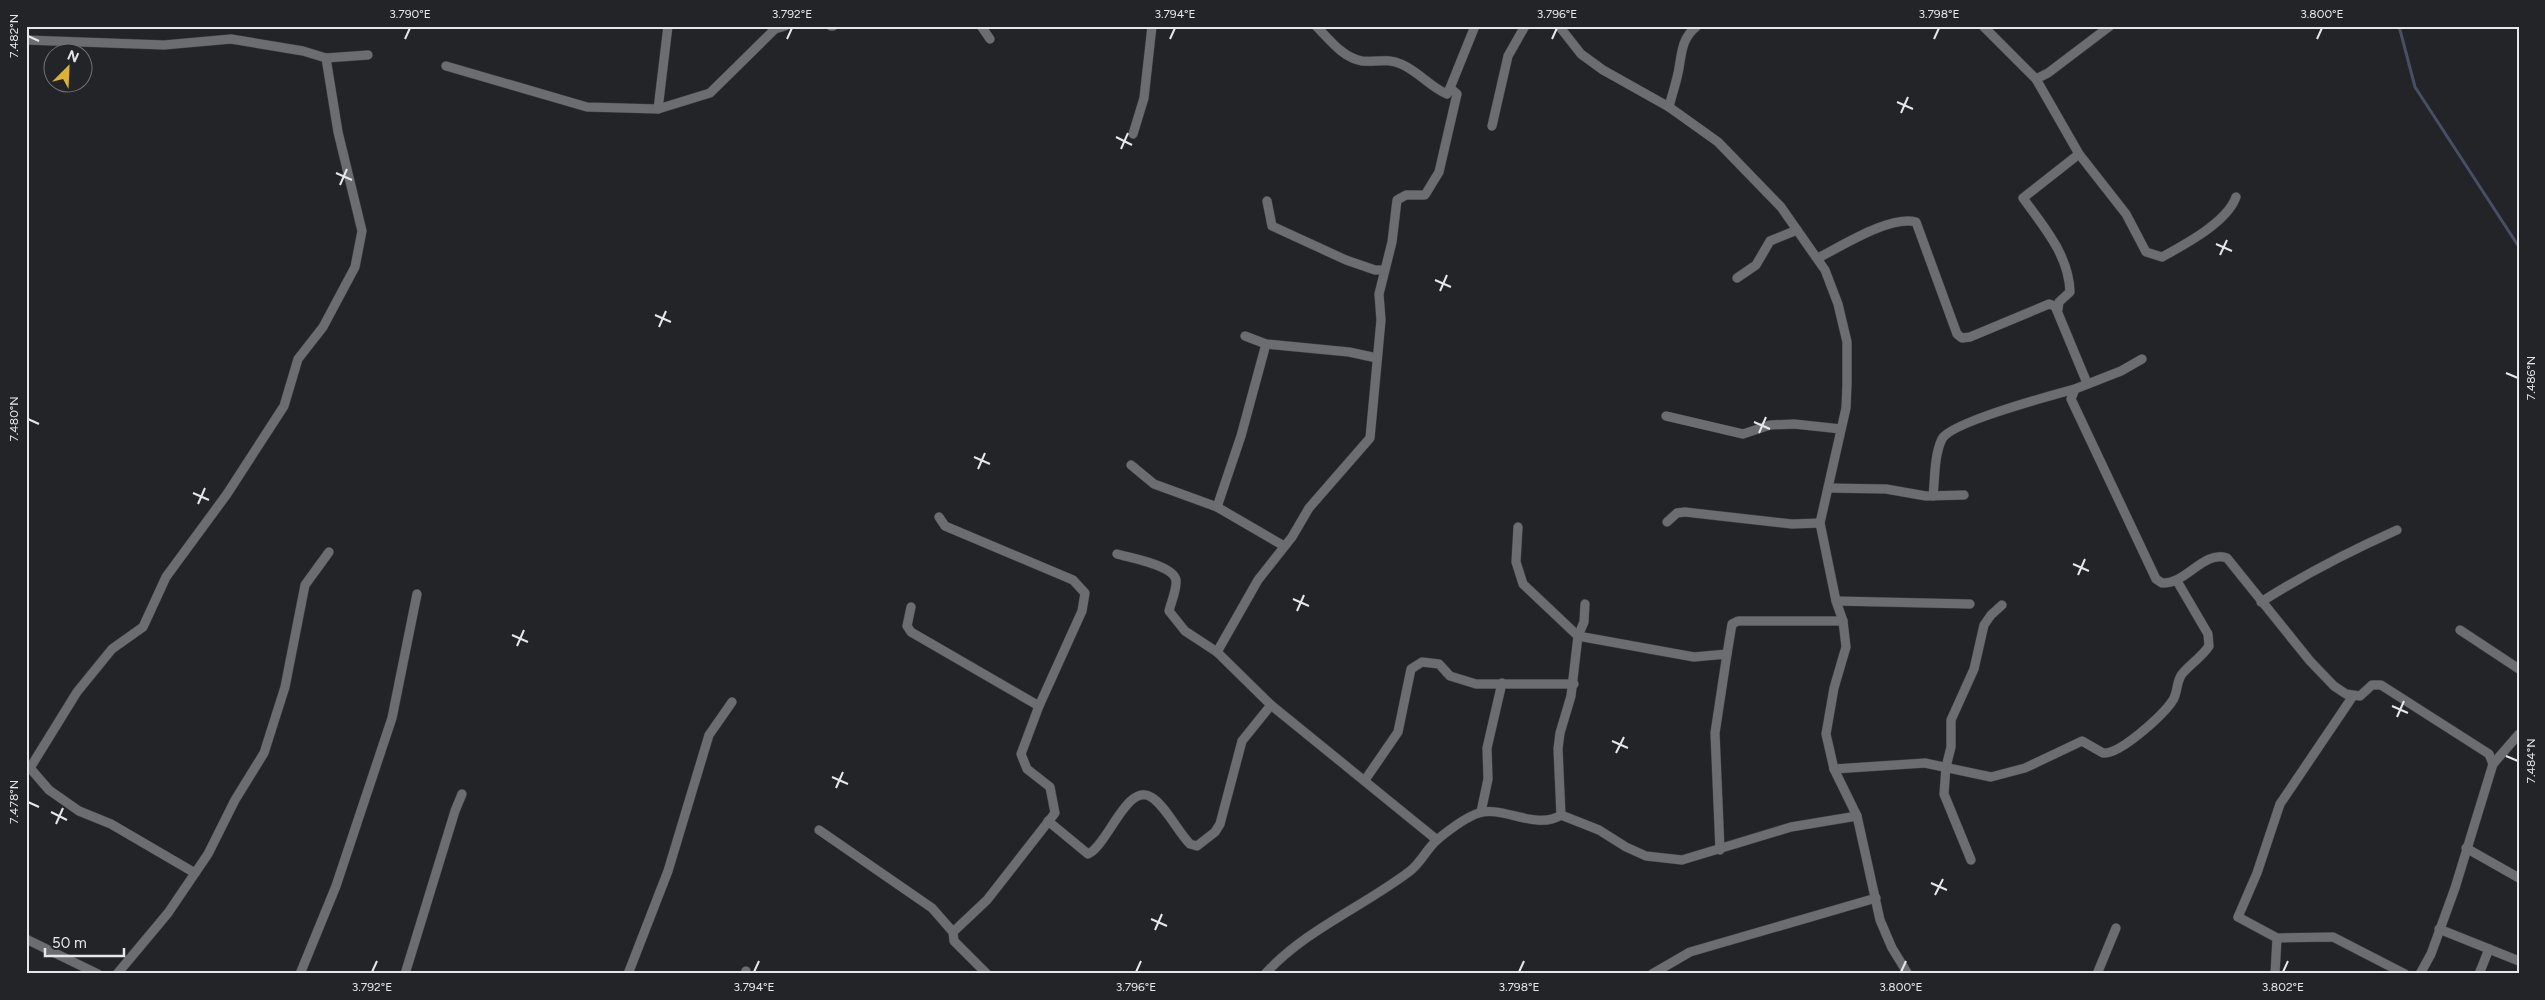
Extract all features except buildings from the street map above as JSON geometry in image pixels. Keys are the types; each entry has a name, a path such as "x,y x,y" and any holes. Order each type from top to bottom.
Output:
{"street":[{"path":"658,108 668,26"},
{"path":"446,66 588,107 658,108 710,93 775,28 785,26"},
{"path":"980,26 990,39"},
{"path":"1133,134 1144,98 1152,26"},
{"path":"1316,26 1341,52 1361,61 1387,60 1402,64 1436,89 1447,94 1474,26"},
{"path":"1492,126 1508,56 1526,26"},
{"path":"1559,26 1581,54 1603,70 1669,107 1718,142 1781,207 1818,258 1838,304 1847,342 1846,408 1820,523 1836,601 1843,621 1846,647 1834,688 1826,734 1834,769 1857,816 1880,920 1892,948 1908,974"},
{"path":"1669,107 1679,68 1680,49 1690,32 1697,26"},
{"path":"1983,26 2036,79 2079,154 2126,214 2146,252 2162,257 2208,229 2232,209 2236,197"},
{"path":"2036,79 2048,73 2110,26"},
{"path":"26,40 164,45 232,39 303,50 326,58 368,55"},
{"path":"195,873 111,824 79,811 49,790 28,768 77,692 112,649 143,627 166,577 227,494 284,406 298,359 323,327 355,267 362,231 338,132 326,58"},
{"path":"1217,652 1258,580 1284,546 1309,508 1370,438 1381,320 1379,294 1383,270 1392,242 1397,200 1406,195 1425,195 1439,172 1457,94 1450,88"},
{"path":"2079,154 2023,198 2058,248 2070,280 2070,292 2059,302 2058,309 2086,384"},
{"path":"1267,201 1272,226 1346,260 1375,270 1383,270"},
{"path":"1818,258 1865,234 1907,219 1916,222 1920,229 1957,334 1962,338 1989,330 2049,304 2058,309"},
{"path":"1737,278 1756,265 1770,241 1798,230"},
{"path":"1245,336 1266,344 1349,352 1377,358"},
{"path":"1217,507 1241,436 1266,344"},
{"path":"1933,496 1939,448 1943,437 1954,430 2008,408 2075,389 2121,371 2142,359"},
{"path":"2075,389 2071,395 2073,406 2100,458 2153,576 2162,583 2177,581 2210,558 2222,556 2232,563 2261,602 2310,661 2334,686 2350,695 2360,696 2372,685 2381,686 2489,754 2493,764"},
{"path":"1666,416 1743,434 1770,425 1794,424 1841,429"},
{"path":"1131,465 1154,484 1217,507 1284,546"},
{"path":"1828,488 1886,489 1933,496 1964,495"},
{"path":"1667,522 1677,513 1685,512 1792,524 1820,523"},
{"path":"939,517 945,526 1073,580 1085,593 1082,611 1039,706 1021,754 1027,770 1050,788 1055,813 987,900 953,932"},
{"path":"1518,527 1516,562 1522,584 1578,636 1694,657 1727,654"},
{"path":"2261,602 2290,582 2397,530"},
{"path":"118,974 168,913 208,854 235,800 264,753 285,687 305,585 329,552"},
{"path":"1117,554 1172,572 1176,578 1176,584 1169,611 1171,616 1185,631 1217,652 1271,705 1437,840"},
{"path":"1834,769 1925,763 1979,776 2004,776 2048,758 2077,742 2085,742 2106,754 2132,740 2169,705 2175,697 2182,675 2210,646 2208,634 2177,581"},
{"path":"300,974 336,886 389,728 417,594"},
{"path":"1836,601 1970,604"},
{"path":"1561,815 1558,749 1574,684 1578,636 1584,622 1585,604"},
{"path":"1971,860 1944,794 1946,767 1951,747 1951,720 1953,712 1972,674 1984,625 2002,605"},
{"path":"911,607 907,626 911,632 1039,706"},
{"path":"1720,850 1716,734 1732,624 1738,620 1843,621"},
{"path":"2460,630 2519,669"},
{"path":"1365,780 1398,732 1411,669 1422,662 1439,664 1450,676 1476,684 1574,684"},
{"path":"1481,812 1488,778 1487,748 1502,683"},
{"path":"2350,695 2346,706 2280,804 2257,873 2238,917 2277,938 2334,937 2405,974"},
{"path":"628,974 668,870 709,735 732,702"},
{"path":"1048,822 1088,854 1099,847 1127,803 1136,796 1145,794 1155,800 1190,844 1197,846 1214,832 1220,824 1242,741 1271,705"},
{"path":"2420,974 2431,954 2455,888 2493,764 2519,734"},
{"path":"405,974 455,811 462,794"},
{"path":"1265,974 1302,940 1412,870 1437,840 1481,812 1538,820 1561,815 1600,830 1626,847 1646,856 1682,860 1791,827 1857,816"},
{"path":"819,830 932,908 953,932 954,941 987,974"},
{"path":"2466,848 2519,878"},
{"path":"1652,974 1690,952 1876,898"},
{"path":"2097,974 2116,928"},
{"path":"2439,929 2519,961"},
{"path":"2275,974 2277,938"},
{"path":"26,939 98,974"},
{"path":"2479,974 2489,949"}],"waterway":[{"path":"2399,26 2415,87 2519,247"}]}
